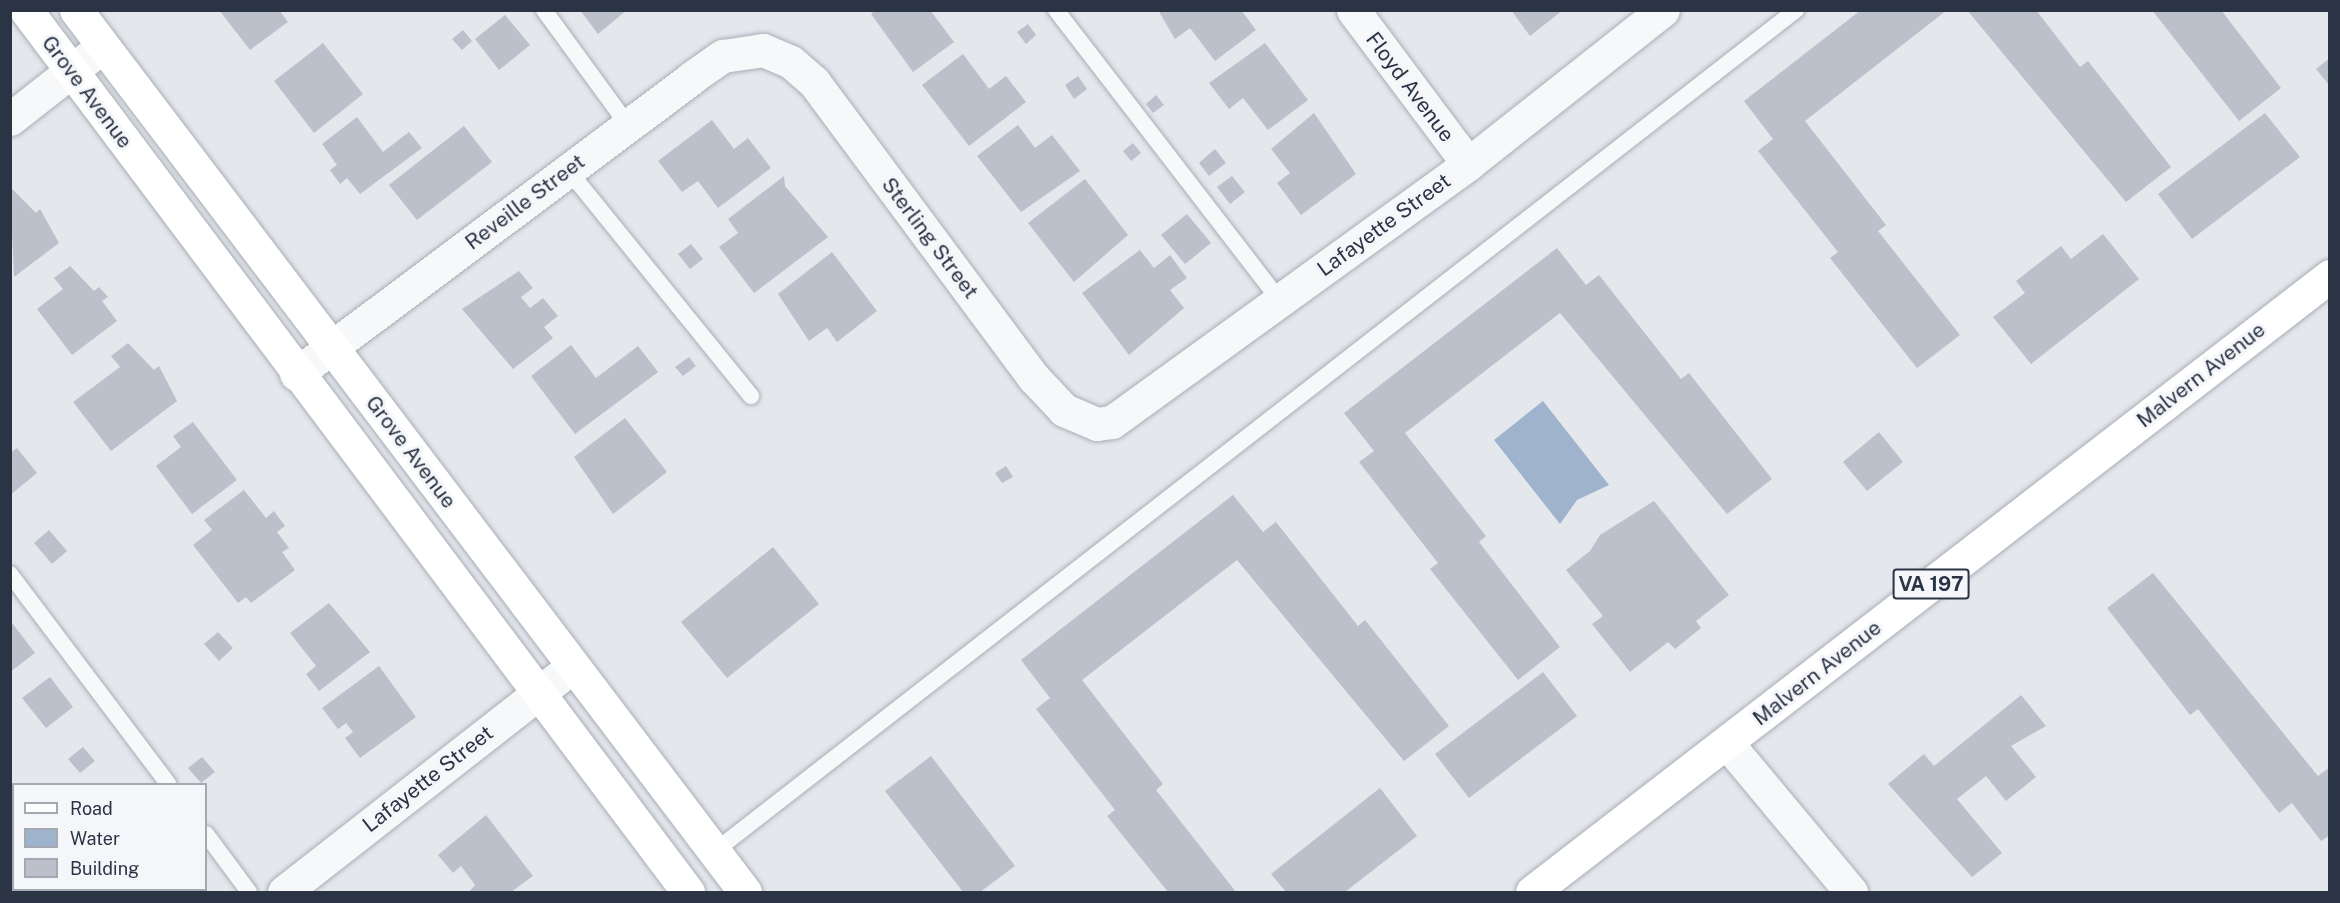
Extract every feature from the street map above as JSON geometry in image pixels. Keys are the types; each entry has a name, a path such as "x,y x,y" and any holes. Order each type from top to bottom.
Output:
{"main road":[{"name":"Grove Avenue","path":"26,10 296,374 688,892"},
{"name":"Grove Avenue","path":"76,10 572,667 745,892"},
{"name":"Malvern Avenue","path":"1532,892 2330,276"}],"street":[{"name":"Floyd Avenue","path":"1353,10 1468,164"},
{"name":"Lafayette Street","path":"1097,424 1124,416 1281,302 1468,164 1663,10"},
{"path":"10,118 103,46"},
{"name":"Reveille Street","path":"296,374 723,56 763,50"},
{"name":"Sterling Street","path":"763,50 791,62 814,82 1034,378 1064,410 1097,424"},
{"name":"Lafayette Street","path":"284,892 572,667"},
{"path":"1727,742 1851,892"}],"lane":[{"path":"544,10 628,125"},
{"path":"1056,10 1281,302"},
{"path":"715,851 1796,10"},
{"path":"568,170 751,396"},
{"path":"10,574 167,783"},
{"path":"207,835 249,892"}],"water":[{"path":"1543,401 1609,485 1577,500 1560,524 1494,440"}],"building":[{"path":"219,10 279,10 288,22 250,50"},
{"path":"580,10 627,10 598,34"},
{"path":"876,10 930,10 954,42 913,72 871,14"},
{"path":"1158,10 1241,10 1256,30 1215,61 1190,28 1175,39"},
{"path":"1511,10 1563,10 1530,36"},
{"path":"1861,10 1947,10 1805,121 1886,225 1878,231 1960,335 1917,368 1830,258 1838,252 1758,151 1773,139 1744,101"},
{"path":"1967,10 2036,10 2080,67 2088,61 2171,167 2126,202"},
{"path":"2152,10 2221,10 2281,88 2239,121"},
{"path":"505,15 530,45 499,70 475,39"},
{"path":"1028,24 1036,35 1026,44 1017,32"},
{"path":"463,30 472,41 462,50 452,39"},
{"path":"323,43 363,94 314,133 274,81"},
{"path":"1265,43 1308,100 1268,130 1243,98 1229,109 1209,83"},
{"path":"963,54 989,89 1006,76 1026,102 969,146 922,85"},
{"path":"2330,58 2330,86 2316,69"},
{"path":"1078,76 1087,89 1074,99 1065,85"},
{"path":"1156,95 1164,105 1153,113 1146,104"},
{"path":"1314,113 1356,174 1301,215 1277,183 1290,173 1271,149"},
{"path":"2265,113 2300,157 2192,239 2158,194"},
{"path":"357,117 383,152 409,132 422,148 360,194 347,178 340,184 330,170 337,165 322,144"},
{"path":"712,120 734,149 748,138 771,168 718,208 698,181 682,192 658,161"},
{"path":"1018,125 1035,148 1052,135 1080,171 1021,212 977,156"},
{"path":"464,126 492,162 417,220 389,185"},
{"path":"1133,143 1141,153 1131,161 1123,151"},
{"path":"1215,149 1226,163 1209,176 1199,163"},
{"path":"784,176 785,186 828,237 754,293 719,247 738,233 728,219"},
{"path":"1232,176 1245,192 1230,204 1217,187"},
{"path":"1085,179 1128,235 1074,282 1028,223"},
{"path":"10,187 36,213 40,209 59,243 14,277"},
{"path":"1187,214 1211,243 1185,264 1161,235"},
{"path":"2103,234 2139,279 2031,364 1993,317 2025,293 2016,281 2061,246 2071,259"},
{"path":"691,244 703,259 690,269 678,254"},
{"path":"1557,248 1586,285 1599,275 1681,379 1689,373 1772,479 1727,514 1560,313 1405,433 1486,536 1479,542 1560,647 1518,680 1430,569 1438,563 1359,462 1374,451 1344,413"},
{"path":"1140,250 1154,268 1170,255 1187,278 1170,290 1184,308 1129,355 1082,293"},
{"path":"832,252 877,311 837,342 827,328 809,341 778,294"},
{"path":"70,266 94,291 99,287 108,297 102,301 117,321 72,355 37,309 63,289 54,278"},
{"path":"519,271 533,288 521,297 530,308 543,298 558,316 544,327 553,338 513,369 462,309"},
{"path":"128,343 154,370 159,366 177,401 111,451 73,402 120,367 111,356"},
{"path":"571,345 596,378 638,346 658,372 575,434 531,376"},
{"path":"689,357 696,366 683,376 675,367"},
{"path":"625,418 667,472 613,514 574,457"},
{"path":"193,422 237,480 192,514 156,466 181,447 173,436"},
{"path":"1879,432 1903,462 1867,491 1843,462"},
{"path":"17,448 37,473 10,495 10,453"},
{"path":"1006,466 1013,477 1002,483 995,473"},
{"path":"244,490 266,518 274,511 285,526 277,532 289,548 282,552 295,570 251,603 246,597 238,603 193,545 212,530 204,520"},
{"path":"1233,495 1263,532 1276,522 1358,626 1365,620 1449,726 1404,761 1237,560 1082,680 1163,784 1156,790 1236,892 1168,892 1107,816 1115,810 1036,709 1050,698 1021,660"},
{"path":"1654,501 1729,595 1696,621 1701,628 1675,649 1668,642 1630,672 1592,624 1603,616 1566,570 1590,551 1600,535"},
{"path":"49,530 67,551 52,564 34,543"},
{"path":"773,547 819,604 727,678 681,622"},
{"path":"2153,573 2318,776 2330,767 2330,835 2321,841 2292,803 2279,813 2198,709 2190,715 2107,608"},
{"path":"329,603 370,652 319,691 306,674 316,666 290,633"},
{"path":"13,624 35,653 10,672 10,626"},
{"path":"218,632 233,648 219,661 204,644"},
{"path":"379,666 416,717 360,758 345,738 353,732 346,723 338,729 322,708"},
{"path":"1543,672 1577,716 1469,798 1435,754"},
{"path":"50,677 73,707 46,728 22,698"},
{"path":"2021,695 2046,726 2011,746 2036,777 2006,801 1986,776 1957,799 2002,853 1972,877 1888,784 1924,754 1934,766"},
{"path":"83,747 95,761 80,773 68,759"},
{"path":"931,756 1015,866 980,892 963,892 885,791"},
{"path":"202,757 215,772 201,783 188,768"},
{"path":"1380,788 1417,836 1345,892 1286,892 1271,874"},
{"path":"486,815 533,876 511,892 469,892 475,885 461,866 453,873 438,855"},
{"path":"12,882 12,891 44,892 10,892"}]}
